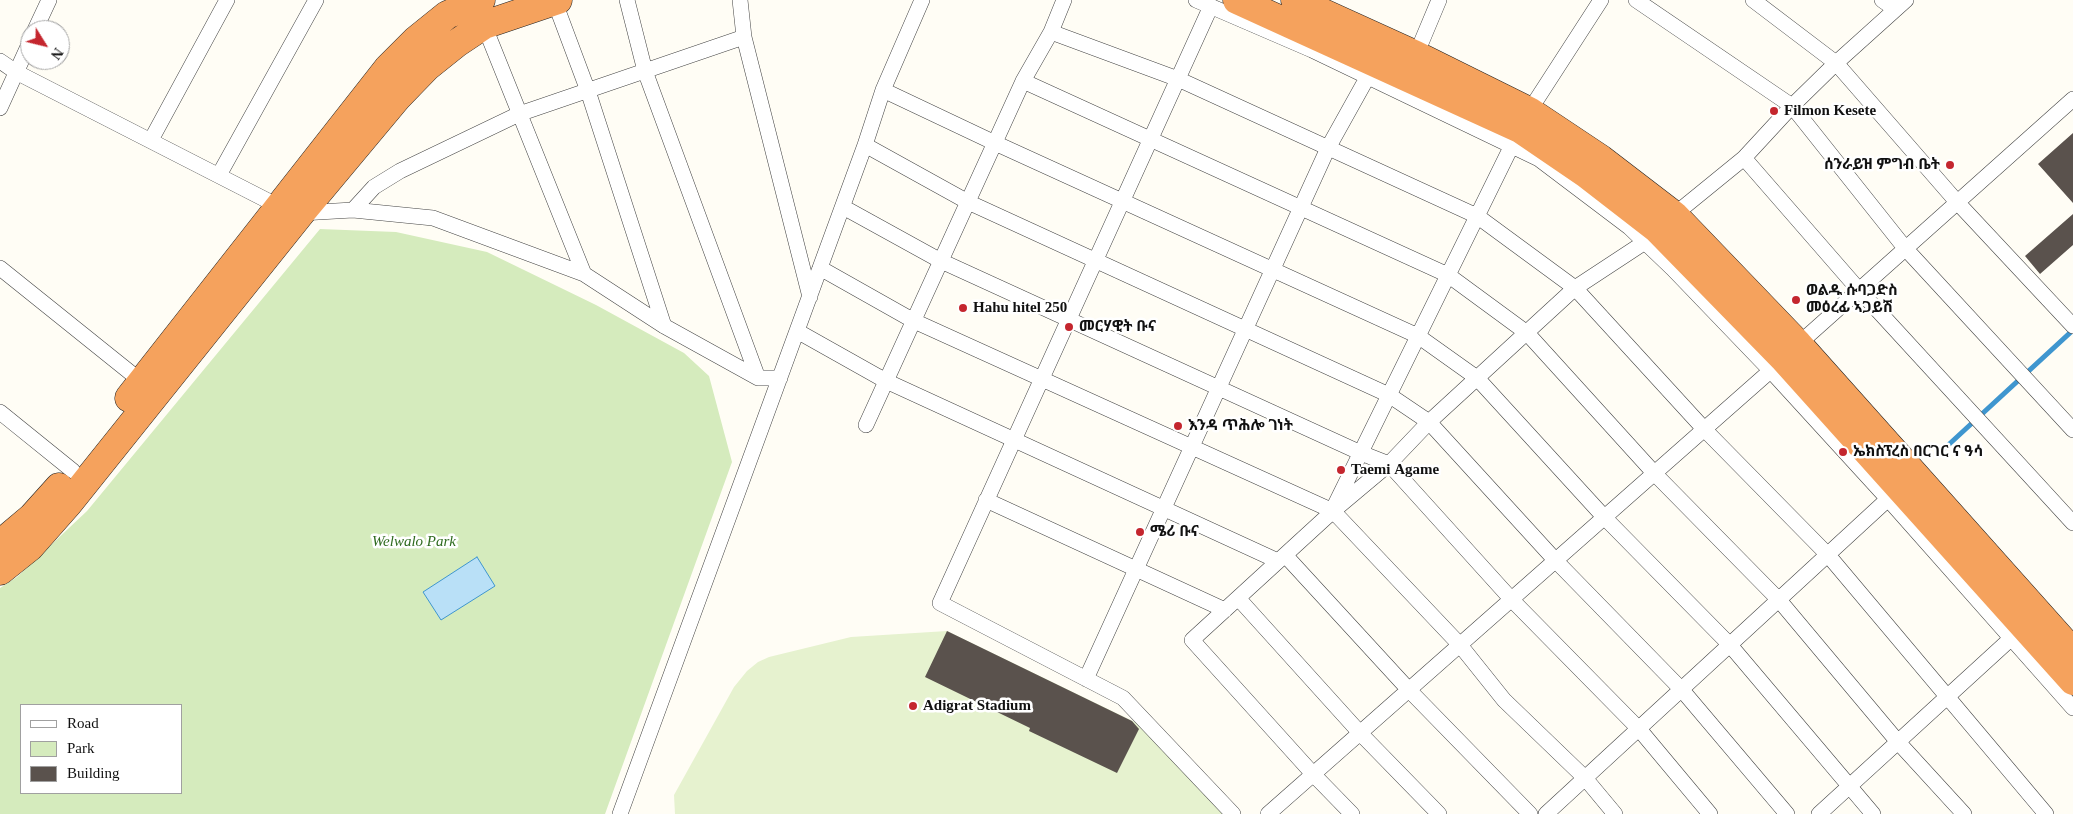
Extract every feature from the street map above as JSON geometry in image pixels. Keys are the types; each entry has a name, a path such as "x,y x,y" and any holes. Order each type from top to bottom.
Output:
{"highway":[{"path":"0,571 30,547 68,504 289,210 388,68 416,40 447,16 556,0"},
{"path":"1237,0 1265,5 1520,128 1601,159 1658,229 1784,358 1823,388 2073,681"},
{"path":"1295,0 1416,55 1520,128"},
{"path":"0,544 32,517 73,471 142,382 289,210"},
{"path":"2025,627 2073,652"}],"street":[{"path":"41,20 50,0"},
{"path":"151,140 227,0"},
{"path":"219,175 316,0"},
{"path":"556,0 588,91 664,326"},
{"path":"627,0 645,71 758,378"},
{"path":"740,0 744,37 810,297"},
{"path":"620,814 843,207 883,90 922,0"},
{"path":"866,425 1023,82 1051,32 1064,0"},
{"path":"1196,0 1312,50 1367,78 1520,128 1538,159 1629,227 1658,229"},
{"path":"1416,55 1440,0"},
{"path":"1333,511 1520,128 1601,0"},
{"path":"1636,0 1792,106 1905,248 2073,430"},
{"path":"1753,0 1836,63 1957,202 2073,326"},
{"path":"1882,0 1901,4"},
{"path":"1352,814 1313,774 1192,640 1333,511 1389,464 1429,422 1575,288 1658,229 1744,158 1792,106 1901,4"},
{"path":"1211,6 940,603 1123,698 1232,814"},
{"path":"482,12 520,114 584,274"},
{"path":"1051,32 1178,79 1477,216 1575,288 1705,430 1828,555 2046,814"},
{"path":"353,210 374,188 400,171 520,114 744,37"},
{"path":"0,61 16,72 289,210 353,210 433,218 584,274 664,326 758,378 780,378"},
{"path":"0,108 20,63"},
{"path":"1086,679 1328,148 1367,78"},
{"path":"1023,82 1448,275 1527,332 1655,474 1779,600 1898,742 1964,814"},
{"path":"883,90 1418,336 1477,378 1605,518 1730,645 1849,787 1874,814"},
{"path":"1268,814 1705,430 1905,248 2073,99"},
{"path":"865,145 968,202 1389,395 1429,422 1556,561 1682,690 1787,814"},
{"path":"1744,158 1859,290 2073,523"},
{"path":"843,207 941,262 1389,464 1512,600 1639,729 1710,814"},
{"path":"1658,229 1673,269 1784,358 1888,500 2025,627 2073,708"},
{"path":"0,268 142,382"},
{"path":"820,268 914,321 1333,511 1460,645 1504,700 1585,778 1615,814"},
{"path":"797,330 886,381 1163,508 1282,558 1530,814"},
{"path":"0,412 73,471"},
{"path":"986,500 1225,610"},
{"path":"1546,814 1888,500"},
{"path":"1238,598 1360,733 1439,814"},
{"path":"1819,814 2025,627"}],"green space":[{"name":"Welwalo Park","path":"320,229 396,232 487,252 596,305 684,353 709,376 732,462 605,814 0,814 0,588 17,577 87,511"},
{"name":"Adigrat Stadium","path":"947,631 1141,725 1226,814 675,814 674,795 734,687 747,671 758,662 769,657 851,637"}],"water":[{"path":"477,557 495,586 441,620 423,592"}],"building":[{"path":"2073,133 2073,203 2038,164"},
{"path":"2073,214 2073,245 2040,274 2025,256"},
{"path":"947,631 1132,721 1139,729 1117,773 1029,731 1030,728 925,677"}],"waterway":[{"path":"1945,448 2073,330"}],"place":[{"name":"Filmon Kesete","path":"1774,111"},
{"name":"ሰንራይዝ ምግብ ቤት","path":"1950,165"},
{"name":"ወልዱ ሱባጋድስ መዕረፊ ኣጋይሽ","path":"1796,300"},
{"name":"Hahu hitel 250","path":"963,308"},
{"name":"መርሃዊት ቡና","path":"1069,327"},
{"name":"እንዳ ጥሕሎ ገነት","path":"1178,426"},
{"name":"ኤክስፕረስ በርገር ና ዓሳ","path":"1843,452"},
{"name":"Taemi Agame","path":"1341,470"},
{"name":"ሜሪ ቡና","path":"1140,532"},
{"name":"Adigrat Stadium","path":"913,706"}]}
